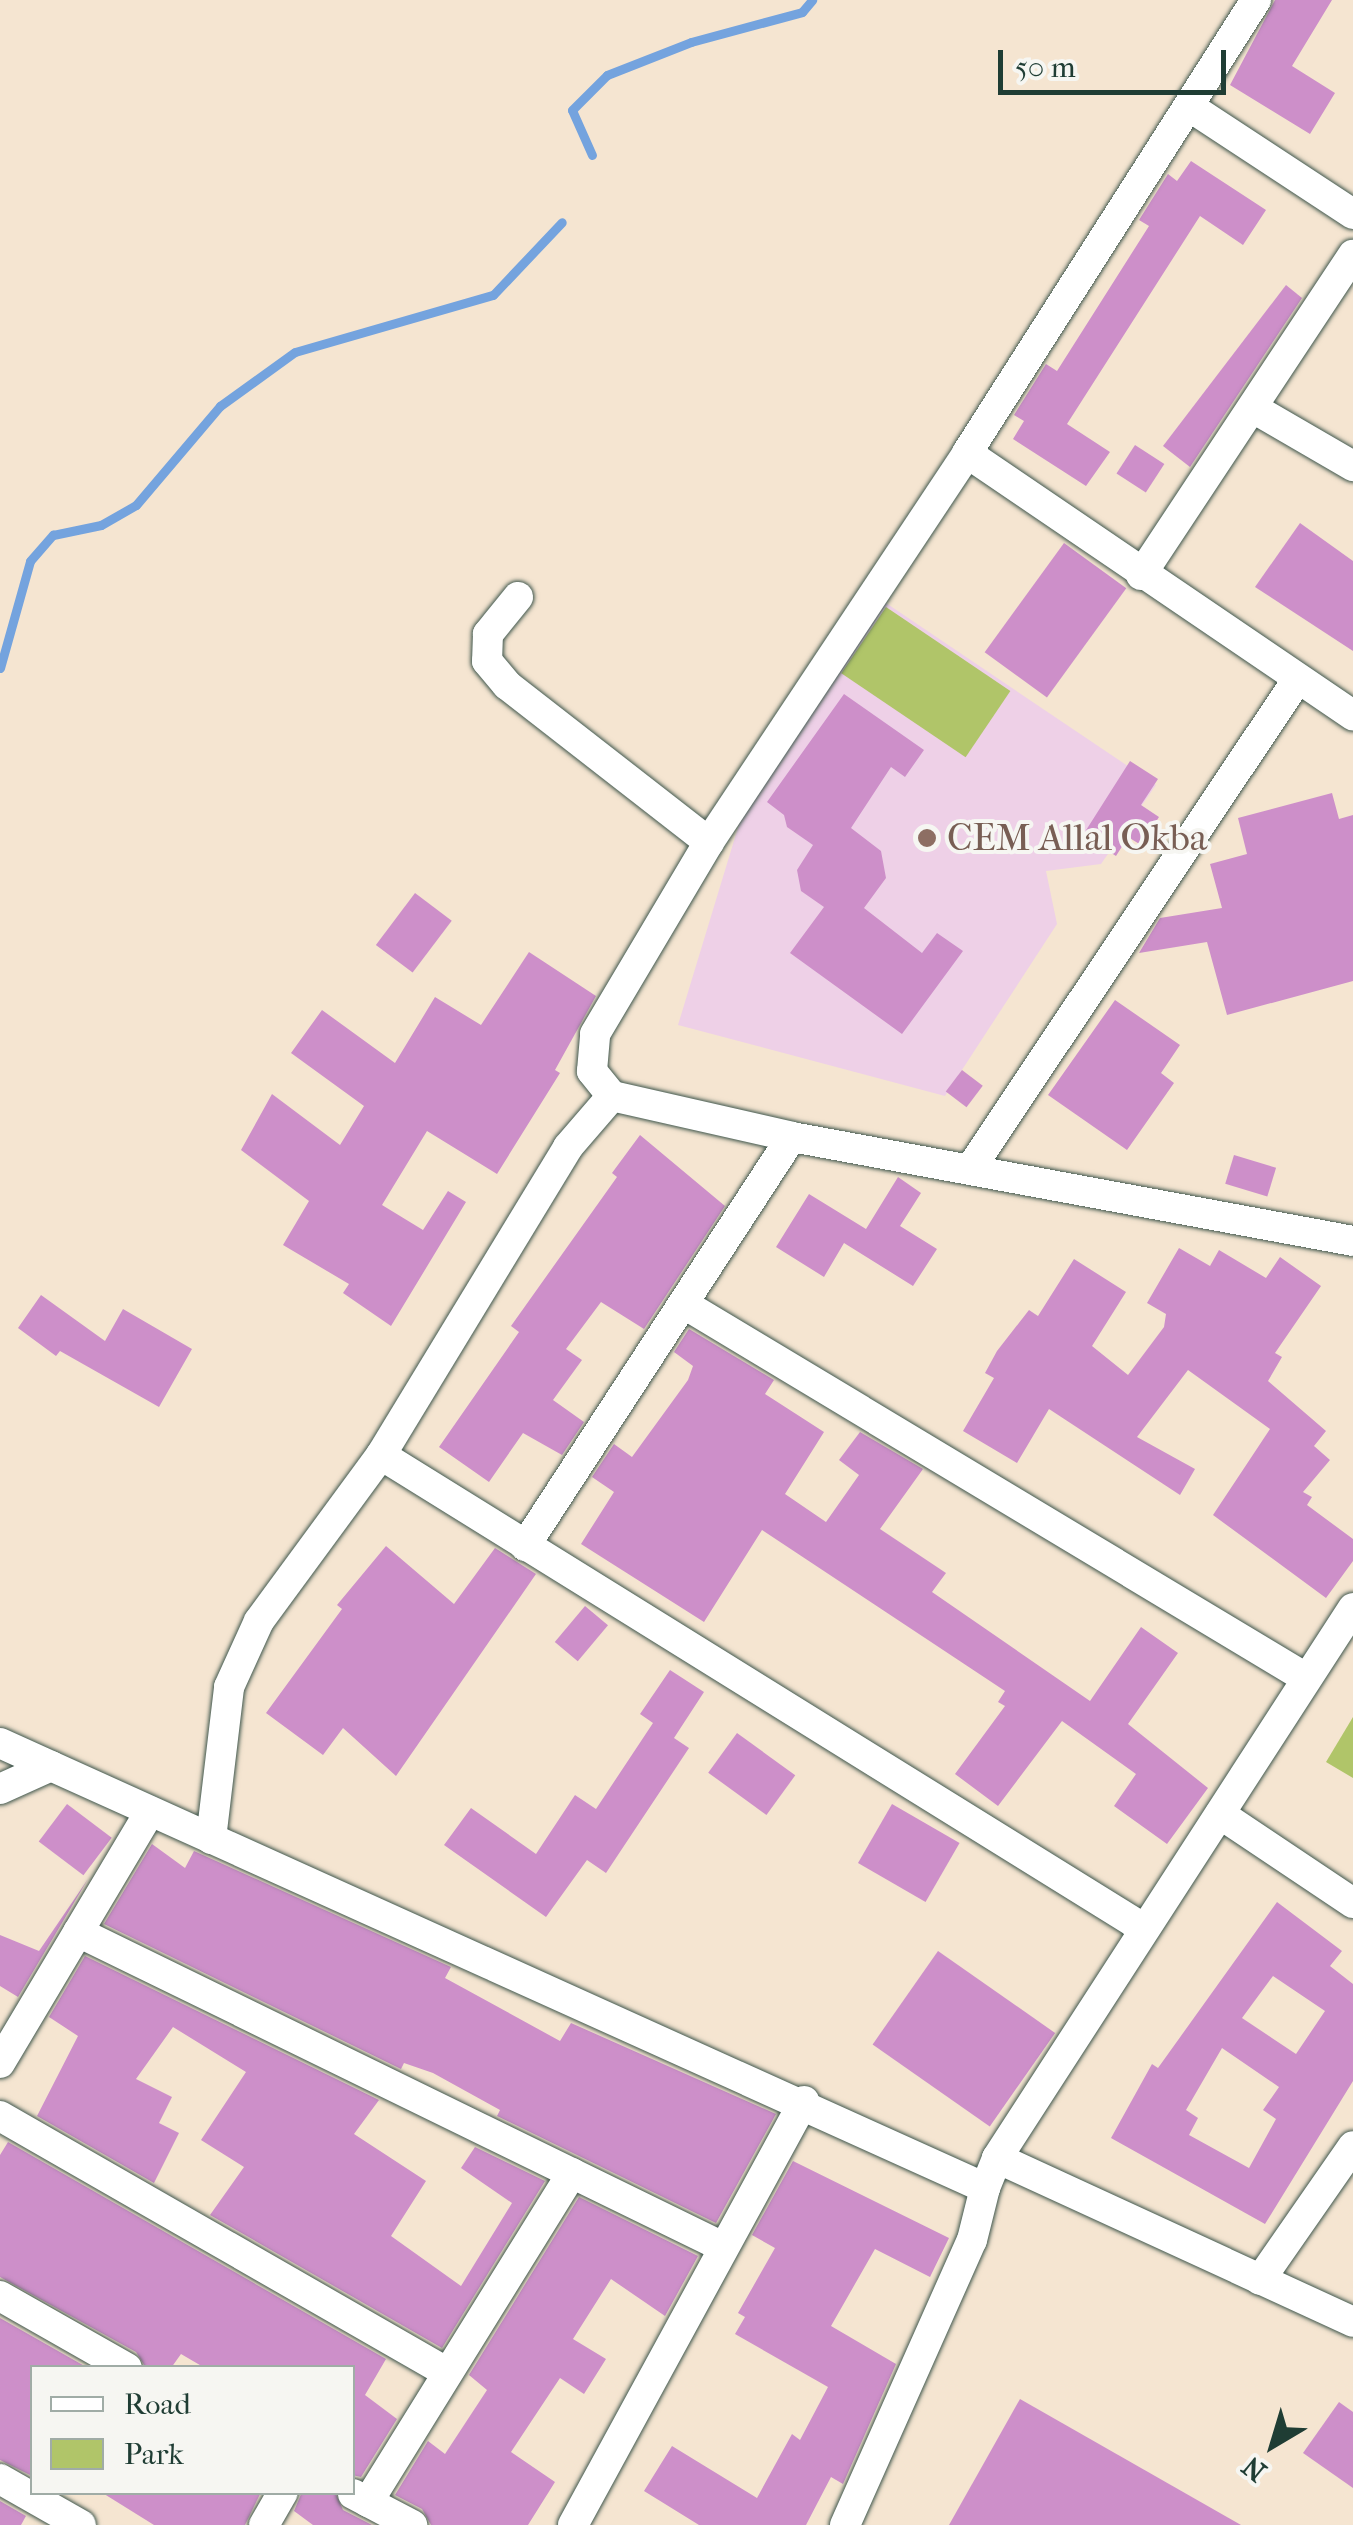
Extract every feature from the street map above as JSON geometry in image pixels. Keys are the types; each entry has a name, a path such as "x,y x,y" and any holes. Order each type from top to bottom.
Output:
{"street":[{"path":"1256,0 967,452 709,842 595,1034 592,1071 612,1096 792,1137 973,1166 1353,1241"},
{"path":"1190,107 1353,214"},
{"path":"1141,575 1353,255"},
{"path":"1253,408 1353,466"},
{"path":"967,452 1141,575 1353,715"},
{"path":"518,597 488,634 487,661 507,685 709,842"},
{"path":"973,1166 1297,680"},
{"path":"212,1839 229,1686 259,1622 381,1455 568,1146 612,1096"},
{"path":"525,1546 792,1137"},
{"path":"684,1304 1306,1678"},
{"path":"381,1455 1143,1928"},
{"path":"845,2525 972,2240 997,2158 1353,1608"},
{"path":"0,1743 804,2101 985,2188"},
{"path":"0,1790 52,1766"},
{"path":"0,2062 150,1810"},
{"path":"1220,1814 1353,1903"},
{"path":"78,1932 724,2247"},
{"path":"573,2525 804,2101"},
{"path":"0,2116 448,2373"},
{"path":"1260,2280 1353,2146"},
{"path":"997,2158 1353,2322"},
{"path":"412,2525 360,2497 448,2373 572,2173"},
{"path":"0,2296 122,2365"},
{"path":"0,2479 81,2525"},
{"path":"264,2525 281,2495"}],"shaded area":[{"name":"CEM Allal Okba","path":"883,601 1156,785 1101,864 1046,871 1057,924 945,1096 678,1025 743,811"}],"green space":[{"path":"886,607 1010,691 966,757 841,673"},
{"path":"1353,1717 1353,1778 1326,1762"}],"building":[{"path":"1275,0 1332,0 1292,66 1335,93 1310,134 1230,85"},
{"path":"1191,161 1266,210 1243,245 1200,216 1067,424 1110,452 1086,486 1013,439 1024,421 1014,415 1046,364 1057,371 1149,226 1139,220 1168,174 1177,181"},
{"path":"1286,285 1302,298 1190,467 1163,446"},
{"path":"1135,445 1164,464 1146,493 1116,474"},
{"path":"1300,523 1353,561 1353,651 1255,587"},
{"path":"1064,543 1126,588 1047,697 985,652"},
{"path":"844,694 924,750 905,777 891,767 851,828 881,851 886,878 864,908 922,953 937,933 963,951 902,1034 790,953 824,907 801,891 797,870 813,845 787,827 784,815 767,802"},
{"path":"1130,761 1158,779 1141,805 1159,817 1141,845 1128,837 1116,856 1083,835"},
{"path":"1332,793 1339,819 1353,815 1353,981 1227,1015 1207,942 1139,953 1160,918 1222,908 1210,864 1247,854 1238,818"},
{"path":"415,893 452,921 413,973 376,945"},
{"path":"529,952 596,996 555,1070 560,1073 497,1174 427,1131 382,1205 423,1230 448,1191 466,1202 391,1326 343,1293 349,1284 283,1245 309,1201 241,1150 272,1094 340,1145 364,1106 291,1053 322,1010 395,1063 435,997 481,1025"},
{"path":"1115,1000 1180,1045 1161,1073 1174,1083 1127,1150 1048,1095"},
{"path":"962,1070 983,1086 967,1107 946,1092"},
{"path":"640,1135 725,1206 644,1329 601,1302 566,1349 582,1360 553,1400 584,1422 562,1455 523,1433 489,1482 439,1447 519,1332 511,1326 617,1177 612,1173"},
{"path":"1234,1155 1276,1168 1267,1197 1225,1184"},
{"path":"898,1177 921,1193 900,1226 937,1249 913,1286 844,1243 824,1277 776,1247 809,1194 866,1229"},
{"path":"1179,1248 1210,1266 1219,1250 1266,1278 1280,1257 1321,1286 1275,1353 1282,1357 1268,1381 1326,1431 1314,1446 1330,1460 1303,1492 1312,1497 1307,1505 1353,1539 1353,1561 1326,1598 1213,1515 1270,1429 1188,1370 1137,1437 1195,1469 1180,1495 1049,1409 1017,1463 963,1431 994,1378 985,1373 997,1351 1029,1310 1038,1316 1074,1259 1126,1292 1092,1346 1128,1375 1164,1327 1166,1314 1147,1303"},
{"path":"41,1295 105,1341 123,1309 192,1349 159,1407 60,1351 56,1356 18,1328"},
{"path":"689,1329 774,1380 765,1394 824,1432 785,1494 826,1522 859,1475 839,1460 860,1432 923,1469 880,1529 946,1573 932,1592 1090,1701 1141,1627 1178,1653 1128,1724 1208,1788 1167,1844 1114,1806 1136,1774 1062,1721 998,1806 955,1774 1005,1706 998,1702 1005,1691 762,1530 704,1622 581,1544 614,1492 592,1477 614,1444 632,1457 688,1380 693,1366 674,1352"},
{"path":"386,1546 454,1604 495,1548 536,1574 396,1776 343,1728 323,1755 266,1713 342,1609 337,1605"},
{"path":"585,1606 608,1625 578,1661 555,1642"},
{"path":"670,1670 704,1692 674,1738 689,1748 606,1873 587,1860 546,1917 444,1845 471,1808 536,1854 575,1795 596,1809 653,1723 640,1714"},
{"path":"737,1733 795,1775 766,1815 708,1773"},
{"path":"67,1804 112,1838 83,1875 39,1842"},
{"path":"892,1804 960,1843 926,1902 858,1863"},
{"path":"152,1844 185,1868 194,1851 451,1967 445,1978 560,2041 571,2023 776,2114 716,2223 497,2116 500,2110 433,2073 404,2063 401,2069 104,1924"},
{"path":"88,1879 18,1997 0,1986 0,1935 39,1951"},
{"path":"1277,1902 1342,1951 1330,1966 1353,1984 1353,2081 1265,2224 1111,2138 1152,2064 1158,2068","holes":["1273,1976 1325,2011 1296,2054 1242,2018","1222,2048 1279,2087 1263,2110 1276,2119 1249,2168 1189,2135 1198,2118 1186,2110"]},
{"path":"938,1951 1055,2033 990,2126 873,2044"},
{"path":"85,1956 379,2100 354,2134 426,2181 391,2236 461,2286 512,2203 461,2168 475,2147 545,2181 442,2348 210,2215 244,2167 201,2140 246,2072 173,2027 136,2079 172,2097 159,2123 179,2133 154,2183 37,2116 78,2036 49,2017"},
{"path":"8,2142 386,2359 365,2395 397,2419 361,2477 355,2476 355,2365 200,2365 181,2354 173,2365 144,2365 136,2352 0,2277 0,2155"},
{"path":"793,2161 949,2238 930,2277 875,2249 831,2326 896,2364 843,2484 831,2477 806,2525 699,2525 644,2491 672,2446 757,2498 792,2434 800,2440 828,2387 735,2334 745,2317 738,2313 775,2248 752,2235"},
{"path":"579,2197 698,2256 665,2316 611,2279 573,2339 606,2359 584,2394 560,2378 511,2452 555,2482 528,2525 431,2525 422,2509 395,2495 428,2441 445,2454 487,2390 469,2375"},
{"path":"0,2318 83,2365 30,2365 30,2475 0,2460"},
{"path":"1020,2399 1241,2525 949,2525"},
{"path":"1339,2402 1353,2412 1353,2488 1303,2453"},
{"path":"106,2495 260,2495 245,2525 154,2525"},
{"path":"301,2495 336,2495 343,2510 372,2525 313,2525 294,2511"},
{"path":"0,2501 26,2516 21,2525 0,2525"}],"waterway":[{"path":"592,155 572,110 607,75 691,42 802,12 812,0"},
{"path":"0,668 30,561 53,535 101,525 136,505 220,406 295,352 493,295 562,222"}],"place":[{"name":"CEM Allal Okba","path":"927,838"}]}
